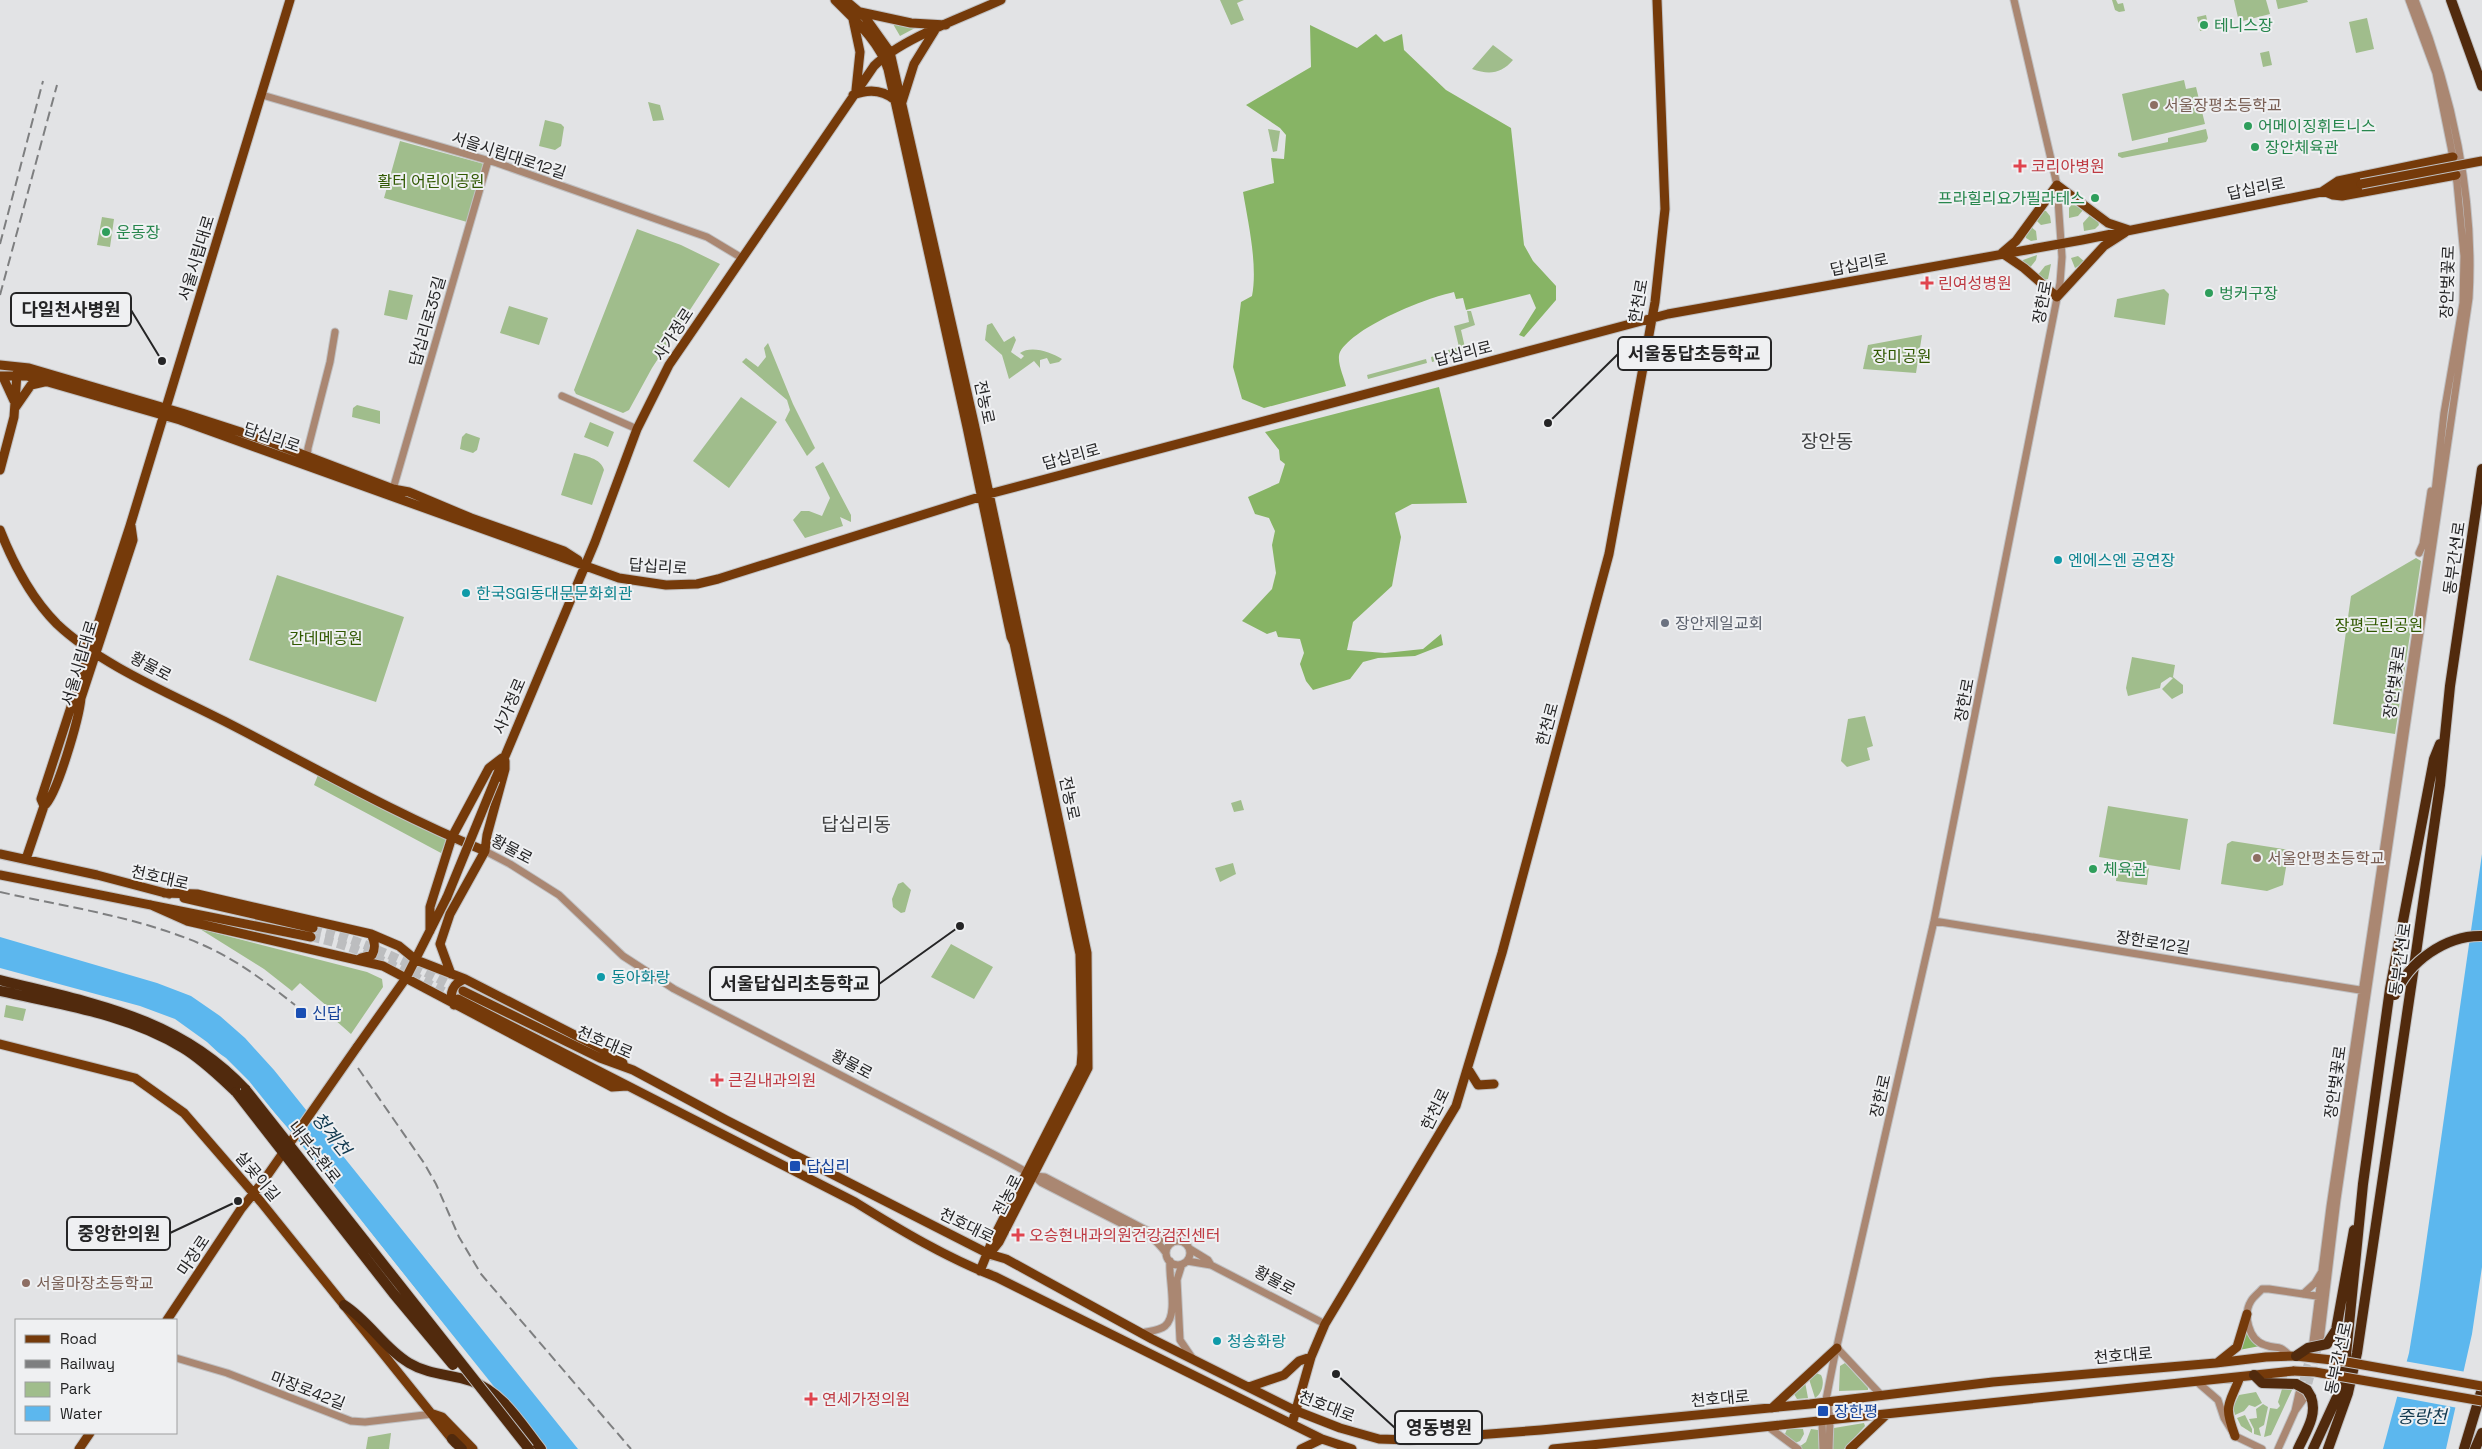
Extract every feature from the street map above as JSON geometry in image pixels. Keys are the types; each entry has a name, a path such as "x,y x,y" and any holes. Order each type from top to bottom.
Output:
{"highway":[{"path":"2451,0 2482,86"},
{"name":"동부간선로","path":"2328,1449 2348,1393 2357,1353 2440,785 2444,731 2482,469"},
{"path":"2293,1355 2308,1348 2327,1344 2336,1330 2363,1184 2386,1030 2390,989 2434,759 2444,731"},
{"path":"2386,1030 2395,995 2406,976 2431,952 2463,938 2482,936"},
{"name":"내부순환로","path":"0,980 86,1001 153,1023 186,1040 223,1067 258,1103 529,1449"},
{"name":"내부순환로","path":"0,990 113,1017 153,1033 183,1048 210,1068 236,1092 258,1118 393,1293 521,1449"},
{"path":"2313,1449 2337,1397 2345,1365 2363,1184"},
{"path":"344,1305 360,1314 392,1350 422,1370 470,1381 493,1392 503,1401 541,1449"},
{"path":"2254,1375 2262,1383 2303,1393 2314,1407 2298,1449"},
{"path":"2464,1449 2482,1388"},
{"path":"2475,1449 2482,1433"},
{"path":"452,1439 461,1449"}],"main road":[{"name":"서울시립대로","path":"26,859 44,806 41,799 93,652 125,537 130,526 290,0"},
{"name":"전농로","path":"835,0 854,14"},
{"name":"전농로","path":"845,0 887,54 899,101 1087,953 1088,1068 1031,1174 993,1239 989,1254 980,1271"},
{"name":"사가정로","path":"430,931 447,897 504,756 586,565 637,429 669,365 854,93 887,54 1001,0"},
{"name":"한천로","path":"1292,1424 1294,1410 1311,1357 1325,1324 1444,1129 1456,1106 1505,943 1609,554 1655,302 1665,210 1657,0"},
{"path":"935,30 916,59 899,101 887,94 874,90 854,93 860,52 854,14 911,23 946,25"},
{"path":"2323,191 2338,180 2453,157"},
{"name":"답십리로","path":"307,461 470,526 630,581 666,585 697,584 751,570 985,495 1651,319 2002,252 2129,230 2482,161"},
{"path":"2323,191 2342,196 2456,175"},
{"path":"2057,185 2108,223 2129,230 2104,246 2057,297 2024,268 2002,252 2016,240 2057,185"},
{"name":"답십리로","path":"0,360 17,372"},
{"name":"답십리로","path":"0,365 27,376 165,411"},
{"name":"답십리로","path":"2,380 29,368 165,411 307,461 393,489 409,492 471,518 564,551 586,565"},
{"path":"0,470 15,405 17,372"},
{"path":"2,380 15,405"},
{"path":"15,405 22,402 31,385 45,381"},
{"name":"황물로","path":"0,530 40,604 62,628 93,652 452,838 485,851"},
{"path":"430,931 430,907 452,838 489,768 504,756"},
{"path":"451,974 440,944 450,914 485,851 487,835 505,769 504,756"},
{"name":"천호대로","path":"0,854 164,893 312,932 151,905 0,875"},
{"path":"164,893 197,894 371,934 399,946 416,960 465,979 604,1050 633,1070"},
{"path":"151,905 187,921 383,966 406,978 458,998"},
{"path":"406,978 430,931 450,914"},
{"path":"353,958 372,956 375,946 371,934"},
{"name":"마장로","path":"168,1319 241,1209 262,1183 406,978"},
{"path":"458,998 451,999 452,992 457,983 465,979"},
{"name":"천호대로","path":"458,998 633,1070 726,1120 989,1254 1006,1259 1152,1339 1294,1410 1340,1428 1379,1440 1772,1408 1993,1382 2293,1355 2341,1361 2482,1388"},
{"name":"천호대로","path":"458,998 612,1087 629,1086 855,1202 894,1227 980,1271 1322,1439 1352,1449"},
{"name":"살곶이길","path":"0,1044 135,1078 150,1087 196,1125 434,1414 437,1422 452,1439"},
{"path":"1468,1068 1478,1085 1494,1084"},
{"path":"2216,1363 2237,1346 2247,1314"},
{"path":"1772,1408 1837,1348"},
{"path":"1249,1387 1260,1385 1284,1375 1299,1362 1311,1357"},
{"name":"천호대로","path":"1553,1449 2294,1371 2315,1372 2482,1400"},
{"path":"2236,1436 2228,1417 2227,1406 2240,1377"},
{"name":"살곶이길","path":"434,1414 442,1416 473,1449"},
{"path":"1850,1449 1887,1414"},
{"path":"79,1449 89,1434"},
{"path":"1301,1449 1322,1439"}],"street":[{"name":"장한로","path":"1823,1449 1827,1402 1837,1348 1934,921 2057,297 2062,242 2057,185 2014,0"},
{"name":"장안벚꽃로","path":"2316,1342 2429,545 2436,487 2435,479 2463,304 2464,256 2453,157 2436,73 2408,0"},
{"name":"장안벚꽃로","path":"2322,1297 2322,1270 2464,342 2470,288 2469,245 2459,156 2441,71 2414,0"},
{"name":"서울시립대로12길","path":"262,95 488,161 707,237 742,258"},
{"name":"답십리로35길","path":"393,489 488,161"},
{"path":"307,461 335,332"},
{"path":"562,396 637,429"},
{"path":"2419,552 2423,544 2432,486 2435,479"},
{"name":"황물로","path":"485,851 510,864 559,895 628,960 674,989 1158,1242 1166,1253"},
{"name":"장한로12길","path":"1934,921 2365,991"},
{"name":"황물로","path":"1031,1174 1045,1177 1171,1243"},
{"path":"1158,1236 1176,1234"},
{"path":"1142,1333 1166,1326 1175,1308 1178,1277 1187,1262 1190,1249 1181,1241 1171,1243 1166,1253 1170,1261 1175,1308 1180,1340 1194,1360"},
{"name":"황물로","path":"1190,1249 1208,1260 1211,1265"},
{"path":"1170,1261 1187,1262"},
{"path":"1178,1277 1187,1262"},
{"name":"황물로","path":"1187,1262 1211,1265 1325,1324"},
{"path":"2303,1294 2315,1283 2322,1270"},
{"path":"2293,1355 2280,1346 2265,1345 2258,1341 2250,1331 2247,1314 2251,1301 2262,1290 2322,1297"},
{"path":"1837,1348 1882,1396"},
{"name":"마장로42길","path":"178,1359 227,1373 351,1421 365,1422 434,1414"},
{"path":"2196,1381 2218,1400 2224,1418 2236,1436 2262,1449"},
{"path":"2278,1449 2303,1393"},
{"name":"장한로","path":"1826,1420 1830,1449"},
{"path":"1767,1426 1798,1449"}],"green space":[{"path":"1220,0 1244,0 1237,3 1244,20 1231,25"},
{"path":"2112,0 2116,0 2118,4 2123,3 2125,11 2119,12 2115,10"},
{"path":"2234,0 2266,0 2270,14 2239,22"},
{"path":"2276,0 2307,0 2308,2 2278,9"},
{"name":"테니스장","path":"2206,15 2209,29 2200,31 2197,17"},
{"path":"2367,18 2374,49 2356,53 2349,22"},
{"path":"893,24 915,27 915,28 900,36"},
{"path":"1310,25 1357,48 1376,34 1384,42 1402,34 1404,50 1446,90 1511,128 1524,245 1533,261 1556,286 1556,300 1524,337 1519,335 1536,308 1530,294 1466,310 1463,298 1456,299 1454,292 1426,300 1375,323 1348,342 1339,356 1346,386 1264,408 1242,399 1233,367 1241,302 1252,296 1254,284 1252,244 1243,192 1274,183 1271,158 1284,159 1286,135 1280,128 1246,105 1311,67"},
{"path":"1493,45 1513,60 1499,71 1484,72 1472,69"},
{"name":"테니스장","path":"2269,51 2272,65 2263,67 2260,53"},
{"path":"2184,80 2186,89 2196,87 2205,124 2132,141 2122,94"},
{"path":"648,102 660,105 664,120 653,121"},
{"path":"545,120 561,124 564,127 561,146 555,150 539,146"},
{"path":"1268,129 1280,131 1277,151 1273,152"},
{"path":"2206,129 2208,138 2206,142 2122,158 2118,156 2118,153 2168,142 2168,138"},
{"name":"활터 어린이공원","path":"400,141 484,164 467,222 384,198"},
{"path":"2072,204 2079,205 2084,209 2078,216 2069,218 2069,208"},
{"path":"2042,211 2046,211 2050,216 2051,223 2041,225 2035,219"},
{"path":"2091,214 2098,221 2099,225 2095,229 2084,231 2083,223"},
{"name":"운동장","path":"102,217 114,219 110,247 97,245"},
{"path":"2030,226 2036,231 2037,240 2031,241 2026,238 2025,234"},
{"path":"637,229 681,245 720,264 652,368 629,410 623,413 576,394 574,390"},
{"path":"2037,255 2036,260 2029,269 2024,265 2023,260"},
{"path":"2078,256 2085,262 2075,268 2071,258"},
{"path":"2051,264 2048,279 2041,281 2037,276 2045,266"},
{"path":"2164,289 2169,294 2165,325 2114,317 2117,299"},
{"path":"389,290 413,295 407,320 384,315"},
{"path":"509,306 548,318 539,345 500,333"},
{"path":"1467,311 1471,311 1475,325 1461,330 1466,352 1432,362 1431,357 1449,353 1448,350 1459,347 1454,326 1469,322"},
{"path":"992,323 1004,342 1014,336 1016,340 1011,352 1021,359 1024,356 1020,353 1035,350 1047,352 1062,359 1059,362 1050,364 1047,358 1040,360 1040,368 1034,361 1009,379 1002,355 985,340 987,325"},
{"name":"장미공원","path":"1922,335 1916,373 1863,369 1868,345"},
{"path":"768,343 793,404 815,448 807,456 785,420 790,410 787,400 742,362 746,358 758,367 766,357 764,348"},
{"path":"1426,359 1427,363 1368,379 1367,375"},
{"path":"1439,387 1467,503 1412,504 1395,513 1401,537 1392,586 1353,622 1347,650 1385,653 1423,649 1441,634 1443,645 1415,656 1378,658 1363,662 1350,679 1313,690 1306,681 1300,664 1304,653 1300,639 1278,637 1276,631 1267,634 1242,621 1272,589 1276,573 1272,545 1275,531 1269,518 1255,514 1248,497 1279,483 1285,464 1280,460 1279,450 1265,432"},
{"path":"741,397 777,422 729,488 693,461"},
{"path":"357,405 380,411 380,424 352,417 353,408"},
{"path":"590,422 614,432 608,447 584,437"},
{"path":"466,433 480,438 477,450 473,453 460,449 462,437"},
{"path":"574,453 596,460 604,470 592,505 561,495"},
{"path":"823,462 851,515 851,522 840,517 843,526 805,538 793,520 801,511 809,511 822,516 830,498 815,467"},
{"name":"장평근린공원","path":"2416,558 2421,561 2395,734 2333,724 2351,596"},
{"name":"간데메공원","path":"277,575 404,617 376,702 249,660"},
{"path":"2132,657 2175,665 2173,677 2183,685 2183,693 2172,699 2162,689 2173,678 2170,677 2161,683 2160,688 2128,696 2126,688"},
{"path":"1865,716 1873,746 1867,748 1870,760 1847,767 1841,761 1848,719"},
{"path":"318,775 447,838 441,853 314,785"},
{"path":"1241,800 1244,810 1234,812 1231,803"},
{"path":"2108,806 2188,819 2180,870 2099,857"},
{"path":"2232,841 2289,850 2283,885 2267,891 2221,884 2227,844"},
{"path":"1233,863 1236,874 1220,882 1215,868"},
{"path":"2118,864 2149,868 2147,885 2116,881"},
{"path":"903,882 911,890 905,912 901,913 893,907 892,899 898,884"},
{"path":"200,929 367,972 382,979 383,987 351,1034 326,1012 328,1007 300,983 292,991 264,969"},
{"path":"951,944 993,967 974,999 931,977"},
{"path":"6,1005 26,1009 23,1021 4,1017"},
{"path":"2246,1326 2260,1346 2239,1350"},
{"path":"1845,1363 1868,1390 1839,1391 1840,1366"},
{"path":"1816,1373 1821,1375 1823,1384 1821,1391 1815,1398 1809,1379"},
{"path":"1805,1382 1808,1398 1797,1399 1794,1394"},
{"path":"2282,1389 2292,1390 2271,1435 2264,1437 2270,1408 2277,1409 2280,1406 2278,1402"},
{"path":"2256,1392 2262,1403 2255,1407 2249,1405 2244,1411 2235,1415 2233,1407 2239,1395"},
{"path":"2263,1404 2268,1407 2264,1425 2259,1428 2261,1436 2254,1434 2254,1429 2249,1419 2257,1418 2256,1409"},
{"path":"2245,1415 2252,1433 2241,1426 2237,1418"},
{"path":"1864,1423 1865,1426 1844,1449 1832,1449 1834,1428"},
{"path":"1787,1429 1803,1429 1804,1434 1800,1441 1795,1443 1785,1434"},
{"path":"1811,1429 1818,1430 1819,1449 1802,1449 1799,1447 1806,1442"},
{"path":"391,1433 389,1449 366,1449 368,1437"}],"water":[{"name":"중랑천","path":"2482,854 2482,1267 2472,1334 2446,1449 2383,1449 2409,1353"},
{"name":"청계천","path":"0,937 157,983 191,996 220,1016 245,1038 274,1070 578,1449 542,1449 293,1134 238,1071 207,1042 175,1019 140,1006 0,968"}],"pier":[{"path":"51,984 109,998 135,1007"},
{"path":"184,1029 226,1058 249,1081 544,1449 539,1449 291,1136 236,1073 205,1044"},
{"path":"2404,1361 2466,1372 2458,1408 2394,1396"}],"tunnel":[{"path":"313,928 333,933 370,947 460,990"},
{"path":"311,937 350,947 368,954 458,999"},
{"path":"2306,1394 2320,1342"},
{"path":"2300,1391 2313,1343"}],"railway":[{"path":"0,244 43,81"},
{"path":"0,295 57,85"},
{"path":"0,892 128,920 179,935 216,951 262,980 295,1005"},
{"path":"358,1068 424,1163 436,1184 459,1237 481,1274 631,1449"}],"place":[{"name":"테니스장","path":"2204,25"},
{"name":"서울장평초등학교","path":"2154,105"},
{"name":"어메이징휘트니스","path":"2248,126"},
{"name":"장안체육관","path":"2255,147"},
{"name":"코리아병원","path":"2020,166"},
{"name":"프라힐리요가필라테스","path":"2095,198"},
{"name":"운동장","path":"106,232"},
{"name":"린여성병원","path":"1927,283"},
{"name":"벙커구장","path":"2209,293"},
{"name":"다일천사병원","path":"162,361"},
{"name":"서울동답초등학교","path":"1548,423"},
{"name":"엔에스엔 공연장","path":"2058,560"},
{"name":"한국SGI동대문문화회관","path":"466,593"},
{"name":"장안제일교회","path":"1665,623"},
{"name":"서울안평초등학교","path":"2257,858"},
{"name":"체육관","path":"2093,869"},
{"name":"서울답십리초등학교","path":"960,926"},
{"name":"동아화랑","path":"601,977"},
{"name":"신답","path":"301,1013"},
{"name":"큰길내과의원","path":"717,1080"},
{"name":"답십리","path":"795,1166"},
{"name":"중앙한의원","path":"238,1201"},
{"name":"오승현내과의원건강검진센터","path":"1018,1235"},
{"name":"서울마장초등학교","path":"26,1283"},
{"name":"청송화랑","path":"1217,1341"},
{"name":"영동병원","path":"1336,1374"},
{"name":"연세가정의원","path":"811,1399"},
{"name":"장한평","path":"1823,1411"}],"district":[{"name":"장안동","path":"1827,441"},
{"name":"답십리동","path":"856,824"}]}
